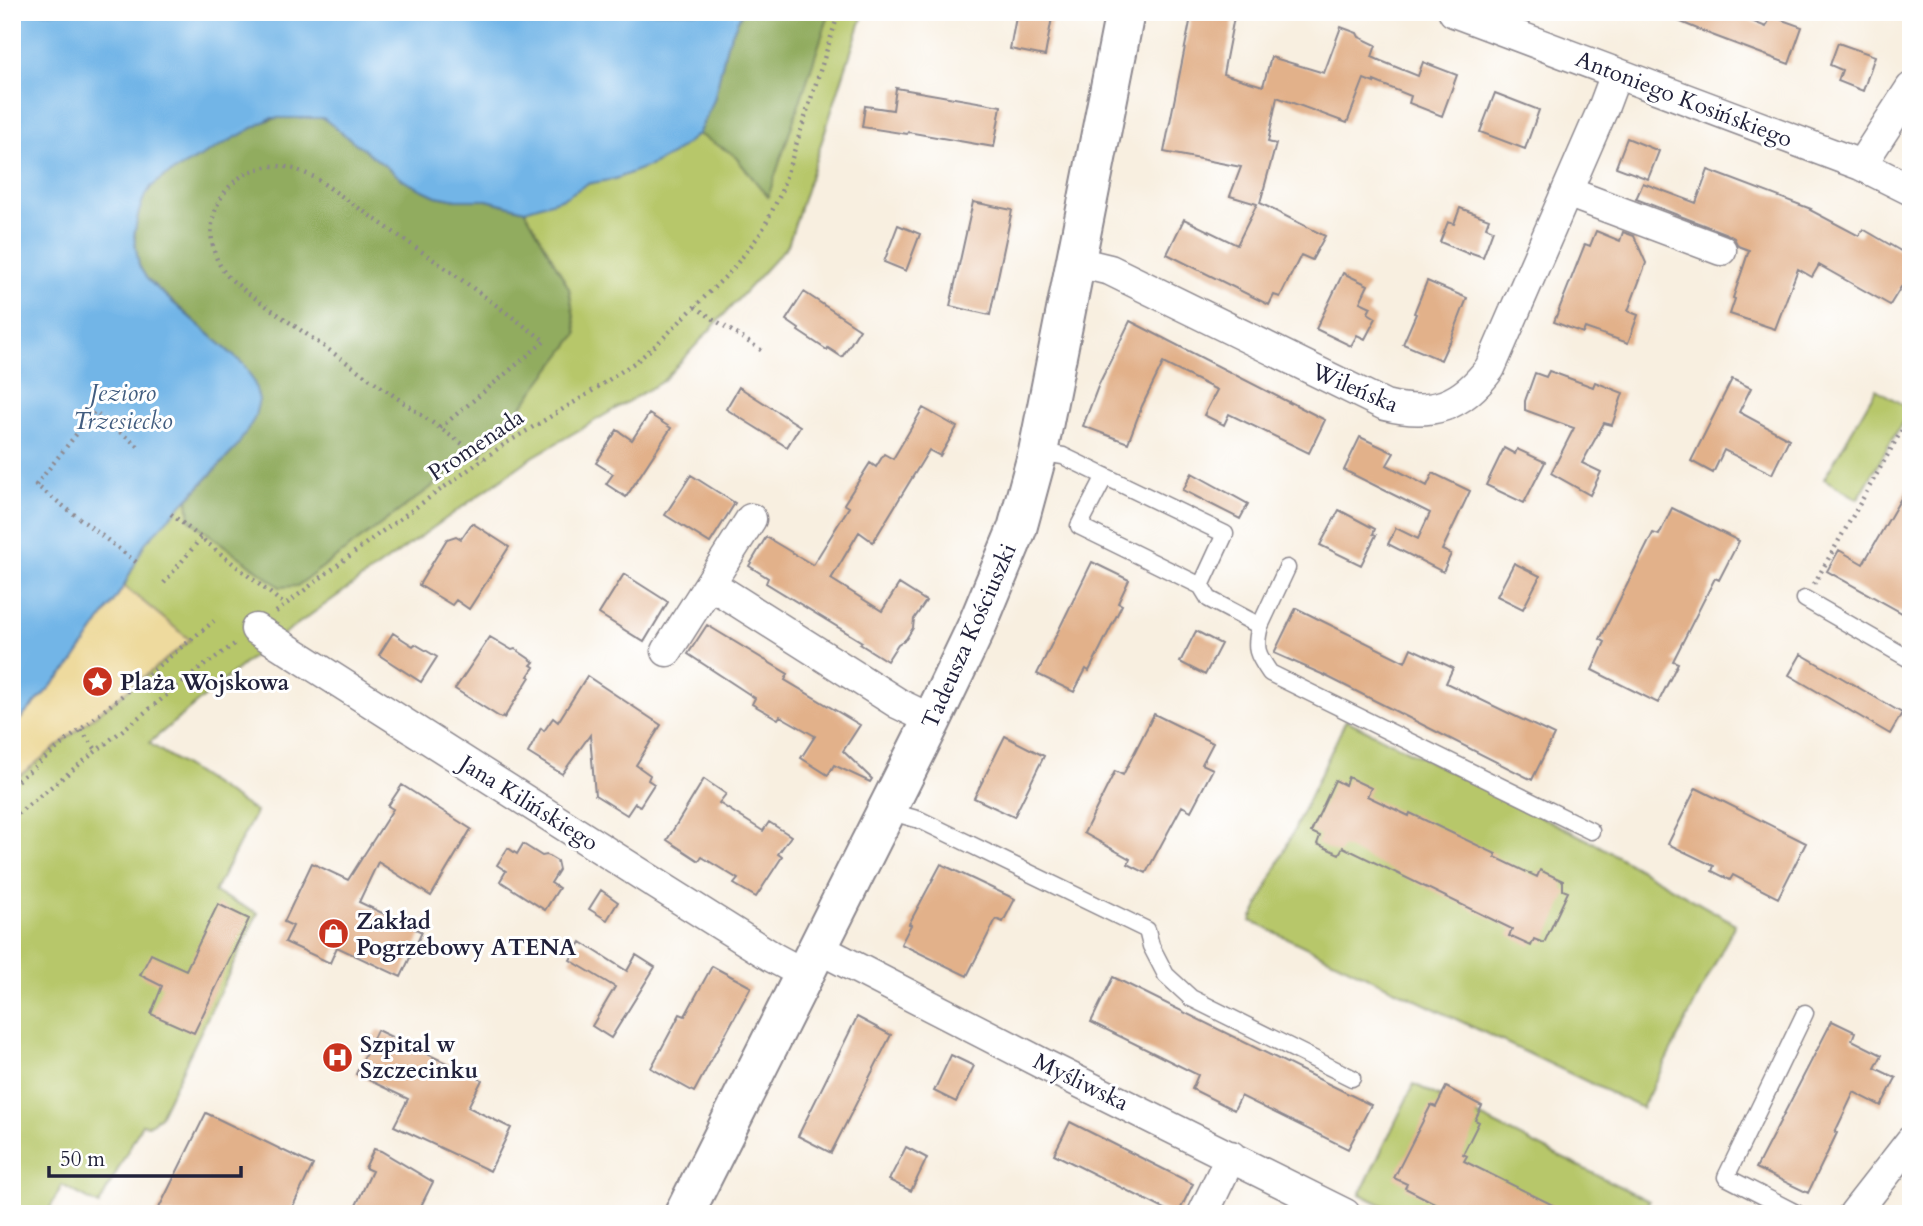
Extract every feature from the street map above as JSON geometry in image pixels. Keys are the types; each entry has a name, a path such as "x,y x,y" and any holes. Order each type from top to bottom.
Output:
{"street":[{"name":"Tadeusza Kościuszki","path":"684,1214 933,720 976,628 1017,530 1038,452 1125,12"},
{"name":"Antoniego Kosińskiego","path":"1454,12 1861,165 1911,190"},
{"name":"Wileńska","path":"1077,262 1110,270 1385,405 1405,410 1438,408 1459,400 1478,385 1490,368 1616,74"},
{"path":"1861,165 1911,88"},
{"path":"1567,192 1721,250"},
{"path":"667,652 751,519"},
{"path":"709,584 899,704 933,720"},
{"name":"Jana Kilińskiego","path":"256,629 774,958 811,961"},
{"name":"Myśliwska","path":"811,961 1047,1066 1345,1214"},
{"path":"1854,1214 1911,1141"},
{"path":"1203,1214 1231,1156"}],"lane":[{"path":"1038,452 1063,456 1225,534 1201,586"},
{"path":"1105,476 1079,526 1201,586 1209,599 1260,626"},
{"path":"1287,568 1255,643 1270,673 1591,831"},
{"path":"1805,599 1911,660"},
{"path":"888,811 920,820 1147,930 1151,946 1166,975 1191,998 1352,1078"},
{"path":"1798,1214 1726,1177 1805,1013"}],"path":[{"name":"Promenada","path":"12,818 202,667 256,629 362,546 503,445 637,361 695,307 731,271 761,233 771,215 780,195 839,12"},
{"path":"440,428 545,341 314,177 294,168 274,166 253,170 234,181 222,195 213,214 210,234 214,256 226,275 245,291 484,459"},
{"path":"695,307 764,352"},
{"path":"136,562 36,485 94,412 138,446"},
{"path":"1813,584 1911,414"},
{"path":"171,514 285,605"},
{"path":"164,583 201,538"},
{"path":"12,785 214,621"},
{"path":"81,730 97,751"}],"green space":[{"path":"73,12 864,12 788,245 663,381 531,458 257,653 149,743 256,812 214,892 258,913 160,1116 149,1125 142,1124 99,1205 62,1185 47,1214 12,1214 12,728 124,586 145,543 196,491"},
{"path":"742,12 830,12 768,197 733,154 698,134 714,100 727,44"},
{"path":"285,117 323,118 406,182 436,196 457,200 487,200 525,210 569,288 577,334 497,439 297,586 280,587 190,520 188,499 236,448 244,365 147,279 139,265 135,235 141,204 156,182 249,128"},
{"path":"1876,389 1910,409 1858,499 1824,479"},
{"path":"1346,720 1594,843 1735,924 1642,1108 1251,921"},
{"path":"1414,1084 1649,1201 1643,1214 1400,1214 1360,1194"}],"sand":[{"name":"Plaża Wojskowa","path":"124,586 190,640 12,782 12,728 71,665"}],"water":[{"name":"Jezioro Trzesiecko","path":"12,12 742,12 727,44 714,100 698,134 673,154 654,164 615,179 587,184 564,198 525,210 487,200 457,200 436,196 406,182 323,118 271,118 165,176 151,187 143,200 134,236 139,266 147,279 244,365 254,382 259,400 254,419 236,448 145,543 124,586 71,665 12,728"}],"building":[{"path":"1017,12 1053,12 1045,56 1010,49"},
{"path":"1192,12 1235,12 1223,74 1263,86 1271,57 1324,73 1341,27 1376,45 1372,57 1381,61 1418,76 1423,62 1457,75 1442,116 1409,103 1411,96 1364,79 1347,123 1277,97 1268,142 1276,144 1260,203 1325,236 1312,260 1301,255 1280,297 1274,295 1269,305 1167,254 1184,219 1237,245 1257,204 1230,196 1241,167 1164,152"},
{"path":"1657,12 1729,12 1766,27 1771,16 1802,27 1789,64"},
{"path":"1838,43 1875,56 1863,91 1838,81 1842,70 1830,65"},
{"path":"896,88 1001,106 994,147 862,127 865,106 893,110"},
{"path":"1495,93 1539,110 1525,149 1480,132"},
{"path":"1627,138 1659,151 1648,179 1616,167"},
{"path":"1708,170 1811,209 1859,236 1863,229 1911,257 1911,292 1901,287 1890,305 1819,265 1812,277 1798,269 1775,329 1730,314 1749,250 1738,246 1734,238 1727,234 1636,199 1643,183 1696,203"},
{"path":"973,202 1012,210 990,315 950,306"},
{"path":"1460,208 1489,219 1486,227 1493,230 1483,257 1440,242 1448,222 1454,224"},
{"path":"898,225 920,234 906,271 884,262"},
{"path":"1596,231 1620,241 1623,232 1634,236 1646,263 1628,311 1638,315 1628,343 1585,328 1583,333 1554,322 1585,244 1590,246"},
{"path":"1343,273 1368,285 1360,302 1371,307 1368,313 1376,318 1365,339 1357,335 1351,346 1316,329"},
{"path":"1427,281 1467,298 1441,360 1403,344"},
{"path":"804,292 860,329 842,357 798,331 799,329 786,320"},
{"path":"1130,321 1325,420 1309,453 1229,414 1224,425 1204,415 1217,390 1163,363 1128,443 1083,426 1099,384"},
{"path":"1549,371 1593,387 1595,382 1623,393 1612,425 1604,423 1582,463 1601,472 1590,495 1551,473 1574,428 1525,410 1525,401 1535,373 1546,377"},
{"path":"1732,379 1751,388 1739,412 1789,439 1772,474 1724,450 1713,473 1691,461"},
{"path":"739,387 800,426 787,447 726,409"},
{"path":"923,408 957,427 940,456 929,450 873,542 859,532 831,579 882,611 899,584 926,601 914,619 913,628 906,639 898,644 887,661 860,644 862,642 766,583 768,578 749,566 766,537 813,565 849,507 844,504 870,463 876,467 884,454 893,459"},
{"path":"649,414 671,428 626,497 606,484 613,474 596,463 617,430 632,440"},
{"path":"1360,437 1394,453 1387,465 1427,486 1433,473 1470,491 1442,550 1451,554 1443,572 1388,544 1396,528 1418,539 1430,513 1344,470"},
{"path":"1504,448 1515,454 1517,449 1545,462 1524,503 1486,485"},
{"path":"1192,473 1248,504 1240,519 1183,490"},
{"path":"691,475 735,503 710,543 665,515"},
{"path":"1911,481 1911,618 1827,571 1839,550 1863,564"},
{"path":"1672,508 1739,541 1719,580 1715,578 1673,661 1678,663 1658,703 1592,670 1605,642 1600,639 1653,533 1659,535"},
{"path":"1339,510 1375,529 1373,534 1376,535 1361,565 1320,545"},
{"path":"472,523 509,547 469,609 456,600 452,605 419,585 447,539 456,536 461,539"},
{"path":"1092,562 1129,580 1118,603 1122,605 1089,671 1086,669 1074,692 1037,674"},
{"path":"1514,563 1540,576 1523,609 1497,596"},
{"path":"624,574 668,602 644,642 599,614"},
{"path":"1296,608 1405,662 1411,648 1453,668 1446,683 1554,735 1532,780 1324,675 1274,653"},
{"path":"707,625 788,674 785,680 860,725 843,751 872,779 870,782 834,765 828,775 801,758 815,736 752,704 755,698 688,654"},
{"path":"1196,631 1221,644 1205,675 1180,662"},
{"path":"393,633 437,657 421,682 379,655"},
{"path":"490,637 534,662 528,676 530,677 504,718 455,689"},
{"path":"1801,654 1902,713 1890,734 1789,675"},
{"path":"587,676 661,725 636,765 650,775 648,780 654,784 640,806 635,803 627,815 595,795 590,735 562,774 528,753 541,728 544,731 553,718 558,722"},
{"path":"1154,714 1213,743 1202,764 1213,769 1191,811 1182,806 1146,873 1128,864 1130,859 1084,833 1115,771 1123,775"},
{"path":"1005,736 1044,756 1014,817 974,798"},
{"path":"1348,777 1371,788 1367,796 1409,816 1410,813 1537,877 1540,870 1563,881 1563,890 1568,892 1544,943 1534,939 1531,946 1509,936 1512,929 1343,847 1339,854 1317,844 1320,836 1311,832 1335,780 1345,785"},
{"path":"704,779 726,794 719,803 763,831 769,822 791,836 778,854 782,857 756,897 734,884 738,879 702,857 699,861 667,840"},
{"path":"402,785 471,829 431,896 378,862 359,902 422,932 401,977 337,947 330,963 285,942 293,926 284,922 312,863 348,880 393,809 388,806"},
{"path":"1696,788 1806,843 1778,898 1733,875 1730,880 1712,871 1714,866 1668,844"},
{"path":"523,844 542,856 547,855 557,861 559,870 551,883 559,888 545,910 500,881 506,871 497,865 508,848 517,854"},
{"path":"941,864 1015,899 1003,922 996,919 967,976 901,944"},
{"path":"601,890 618,902 607,920 589,909"},
{"path":"218,904 249,919 194,1033 151,1014 162,986 140,975 151,954 186,970"},
{"path":"581,942 627,971 636,955 655,967 611,1038 592,1026 615,987 570,960"},
{"path":"712,966 751,987 694,1092 651,1068 680,1014 685,1016"},
{"path":"1113,977 1371,1105 1348,1149 1241,1096 1234,1110 1192,1089 1198,1075 1091,1022"},
{"path":"857,1017 891,1035 831,1153 798,1136"},
{"path":"1832,1021 1855,1032 1852,1040 1882,1055 1875,1068 1896,1078 1881,1106 1854,1092 1808,1193 1756,1168"},
{"path":"377,1030 482,1080 468,1107 511,1128 490,1171 394,1126 408,1099 356,1074"},
{"path":"951,1055 974,1066 956,1102 934,1091"},
{"path":"1446,1087 1482,1106 1475,1120 1479,1122 1463,1154 1467,1156 1464,1161 1571,1214 1456,1214 1405,1188 1407,1184 1394,1178 1431,1105 1436,1107"},
{"path":"206,1113 313,1165 289,1214 156,1214"},
{"path":"1070,1122 1193,1184 1178,1214 1054,1154"},
{"path":"906,1147 927,1158 911,1191 889,1180"},
{"path":"374,1149 433,1182 417,1214 352,1214 372,1171 365,1168"}],"place":[{"name":"Plaża Wojskowa","path":"97,682"},
{"name":"Zakład Pogrzebowy ATENA","path":"333,934"},
{"name":"Szpital w Szczecinku","path":"337,1057"}]}
